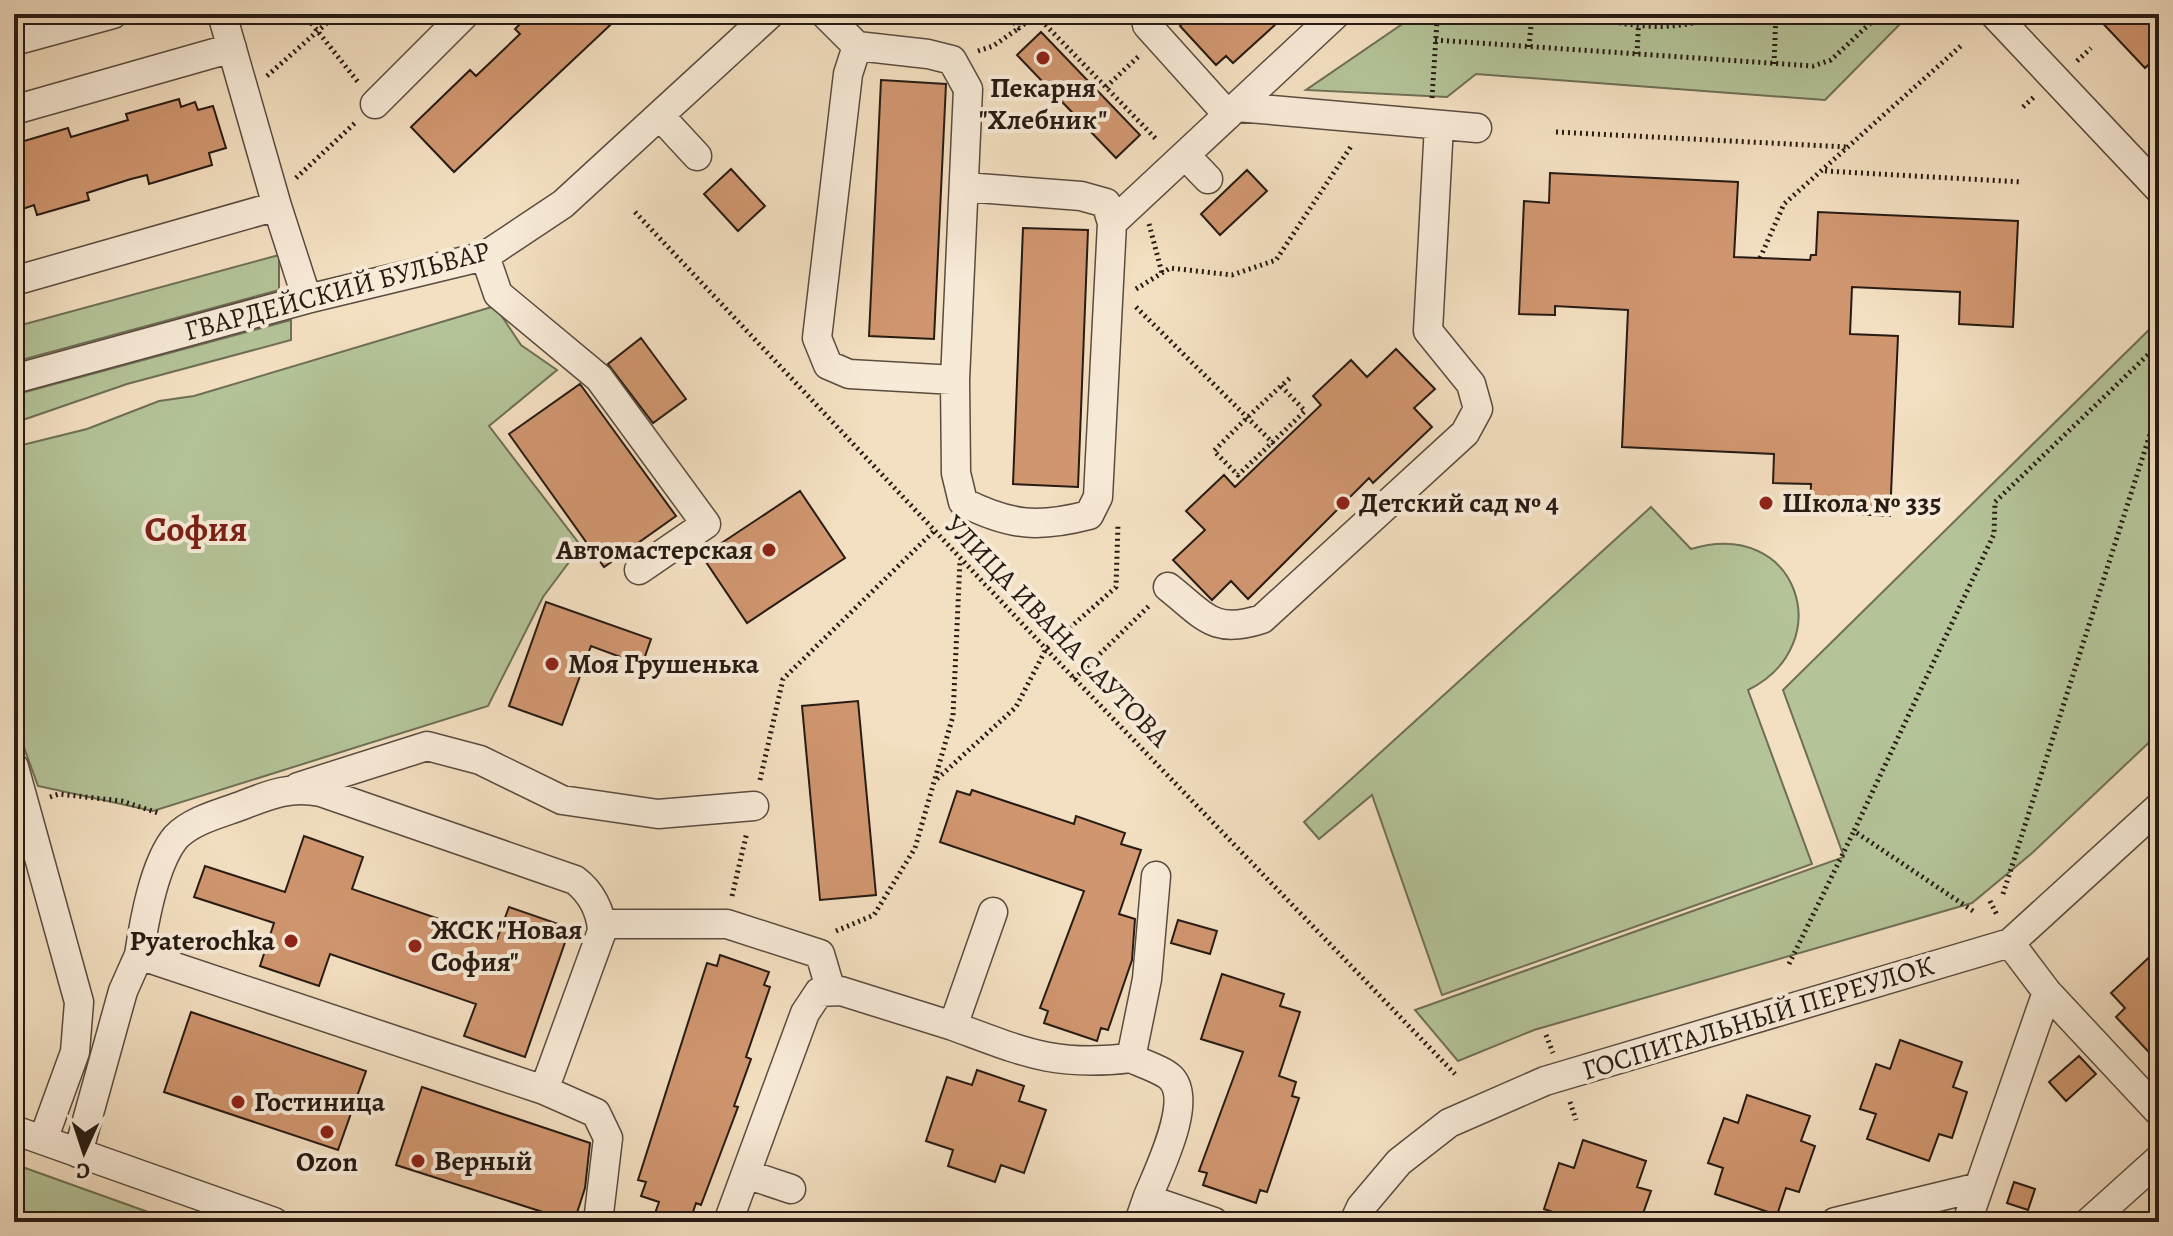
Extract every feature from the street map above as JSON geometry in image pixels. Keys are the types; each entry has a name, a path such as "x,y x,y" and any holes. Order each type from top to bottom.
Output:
{"street":[{"path":"14,41 113,14"},
{"path":"222,14 307,299"},
{"path":"375,104 465,14"},
{"name":"ГВАРДЕЙСКИЙ БУЛЬВАР","path":"14,379 307,299 485,256 563,204 770,14"},
{"path":"825,14 857,46 928,54 952,60 968,89 955,380 956,473 963,502 998,520 1057,523 1089,515 1098,497 1112,223 1106,203 1081,196 965,187"},
{"path":"1112,223 1336,14"},
{"path":"1994,14 2159,189"},
{"path":"1156,26 1232,111 1477,128"},
{"path":"857,46 848,74 817,338 828,365 849,374 955,380"},
{"path":"14,110 232,48"},
{"path":"660,116 697,156"},
{"path":"1168,587 1214,624 1237,627 1262,619 1465,433 1478,409 1471,384 1428,331 1435,125"},
{"path":"1182,158 1208,179"},
{"path":"14,281 276,202"},
{"path":"485,256 498,294 599,378 706,524 639,570"},
{"path":"78,1153 123,991 139,955 145,917 166,854 177,837 192,825 276,792 427,746 480,760 562,800 658,814 754,806"},
{"path":"14,767 79,1002 75,1052 43,1140"},
{"path":"298,787 321,792 575,880 587,889 602,931 544,1090"},
{"name":"ГОСПИТАЛЬНЫЙ ПЕРЕУЛОК","path":"1354,1222 1361,1207 1399,1162 1449,1123 1545,1081 2010,943 2159,807"},
{"path":"1131,1058 1147,979 1156,876"},
{"path":"953,1026 993,912"},
{"path":"602,924 727,924 820,954 831,991"},
{"path":"2010,943 2047,992 2159,1112"},
{"path":"139,955 544,1090 596,1113 604,1124 608,1138 598,1222"},
{"path":"728,1222 805,1013 819,992 831,991 841,991 953,1026 1045,1059 1086,1063 1131,1058 1171,1078 1179,1094 1178,1117 1143,1210 1214,1222"},
{"path":"1967,1222 2047,992"},
{"path":"14,1130 274,1222"},
{"path":"2089,1222 2159,1159"},
{"path":"746,1174 791,1189"},
{"path":"1835,1222 1979,1187"}],"path":[{"path":"276,202 375,104 304,14"},
{"path":"246,96 337,14"},
{"path":"1006,14 1019,28"},
{"path":"1435,125 1435,40 1437,21 1443,14"},
{"path":"1529,47 1532,14"},
{"path":"1584,14 1618,24 1638,25 1701,23 1721,14"},
{"path":"1637,54 1639,14"},
{"path":"1774,64 1776,14"},
{"path":"1435,40 1813,66 1831,60 1880,14"},
{"path":"952,60 993,46 1036,15 1106,87 1182,158"},
{"path":"1106,87 1156,26"},
{"path":"1760,258 1784,204 1963,44"},
{"path":"2023,107 2039,93"},
{"path":"1274,445 1125,295 1170,268 1232,275 1276,260 1368,121"},
{"path":"1556,132 1848,147"},
{"path":"1824,171 2022,182"},
{"path":"1141,196 1162,273"},
{"name":"УЛИЦА ИВАНА САУТОВА","path":"635,212 1074,679 1455,1074"},
{"path":"1789,964 1994,534 1995,502 2159,344"},
{"path":"1281,386 1305,411 1274,445 1238,475 1214,451 1247,418 1281,386 1290,378"},
{"path":"2003,894 2159,406"},
{"path":"937,779 1016,707 1046,649 1116,587 1118,511"},
{"path":"783,679 934,531"},
{"path":"798,947 874,915 915,848 953,716 961,558"},
{"path":"1074,679 1168,587"},
{"path":"24,804 59,794 122,801 192,825"},
{"path":"1854,831 1973,911"},
{"path":"1546,1035 1554,1058"}],"green space":[{"path":"1417,14 1910,14 1825,100 1476,74 1447,97 1306,90"},
{"path":"279,255 279,290 14,362 14,327"},
{"path":"495,306 521,345 557,370 489,426 581,546 543,597 488,706 153,811 38,786 14,720 14,447 87,429 159,401 194,396"},
{"path":"291,320 291,340 127,384 14,423 14,395"},
{"path":"2159,320 2159,733 2031,854 1972,903 1534,1030 1458,1061 1415,1010 1844,857 1783,690"},
{"path":"1651,507 1691,549 1728,544 1758,551 1780,568 1794,591 1798,617 1793,644 1776,670 1748,690 1812,864 1442,995 1372,795 1319,839 1304,822"},
{"path":"14,1164 176,1222 14,1222"}],"building":[{"path":"530,14 622,14 454,172 411,127 470,70 476,76 520,34 515,29"},
{"path":"1193,14 1287,14 1233,63 1226,56 1216,65 1180,26"},
{"path":"2094,14 2159,14 2159,55 2145,68"},
{"path":"1041,32 1140,135 1116,158 1017,55"},
{"path":"881,80 946,84 934,339 869,336"},
{"path":"179,99 181,107 195,102 198,110 213,106 226,148 209,153 212,165 149,184 147,175 131,179 87,193 89,200 37,215 34,205 14,212 14,144 68,128 71,137 128,120 126,114"},
{"path":"731,169 765,206 738,231 704,194"},
{"path":"1247,170 1267,191 1220,235 1201,214"},
{"path":"1550,173 1738,182 1734,257 1810,260 1811,255 1816,255 1818,212 2018,221 2013,327 1959,324 1960,292 1852,287 1850,334 1898,336 1890,516 1810,512 1811,484 1773,483 1774,454 1622,447 1628,310 1555,306 1555,315 1519,314 1524,201 1549,203"},
{"path":"1023,228 1088,230 1078,487 1013,484"},
{"path":"641,338 686,399 653,423 608,364"},
{"path":"1396,349 1435,389 1414,408 1432,427 1373,483 1369,478 1248,599 1231,581 1212,600 1173,560 1205,530 1186,511 1224,475 1235,487 1321,405 1313,396 1351,360 1367,377"},
{"path":"580,384 676,516 604,567 509,434"},
{"path":"800,491 845,558 747,623 702,556"},
{"path":"546,602 651,639 642,665 591,646 562,725 509,706"},
{"path":"858,701 876,895 820,900 802,706"},
{"path":"972,790 1074,824 1076,816 1125,833 1121,844 1141,850 1119,914 1135,919 1132,960 1108,1030 1101,1028 1097,1041 1044,1023 1048,1011 1040,1008 1084,891 940,842 957,791 970,795"},
{"name":"ЖСК \"Новая София\"","path":"304,836 363,857 352,889 497,939 509,907 570,928 525,1057 464,1036 476,1004 330,954 319,986 260,966 274,923 194,897 205,866 285,892"},
{"path":"1178,920 1217,931 1210,954 1171,943"},
{"path":"2159,948 2159,1063 2116,1017 2125,1008 2111,993"},
{"path":"720,955 769,972 764,985 770,987 746,1057 751,1059 734,1106 738,1107 701,1205 696,1203 691,1218 684,1216 682,1222 652,1222 659,1202 641,1196 646,1182 638,1180 707,963 717,966"},
{"path":"1222,974 1284,994 1280,1006 1300,1012 1279,1076 1296,1082 1292,1096 1299,1098 1267,1192 1260,1190 1256,1203 1203,1185 1207,1173 1199,1171 1243,1052 1201,1039"},
{"path":"191,1012 366,1071 338,1150 164,1092"},
{"path":"1900,1040 1962,1062 1953,1087 1967,1092 1952,1138 1939,1134 1929,1161 1867,1139 1876,1114 1860,1109 1876,1064 1890,1069"},
{"path":"2079,1056 2096,1074 2066,1101 2049,1082"},
{"path":"977,1070 1024,1086 1019,1101 1046,1110 1024,1173 1001,1165 995,1182 948,1166 953,1150 926,1141 947,1077 972,1085"},
{"path":"422,1087 590,1143 585,1188 574,1222 396,1165"},
{"path":"1747,1095 1810,1116 1801,1141 1815,1146 1799,1192 1786,1188 1777,1215 1715,1194 1723,1168 1708,1163 1724,1118 1738,1123"},
{"path":"1583,1140 1646,1161 1637,1187 1651,1191 1640,1222 1556,1222 1559,1214 1544,1209 1559,1163 1574,1168"},
{"path":"2014,1182 2035,1189 2028,1210 2007,1203"}],"place":[{"name":"Пекарня \"Хлебник\"","path":"1043,58"},
{"name":"Детский сад № 4","path":"1343,503"},
{"name":"Школа № 335","path":"1766,503"},
{"name":"Автомастерская","path":"769,550"},
{"name":"Моя Грушенька","path":"552,664"},
{"name":"Pyaterochka","path":"291,941"},
{"name":"ЖСК \"Новая София\"","path":"415,946"},
{"name":"Гостиница","path":"238,1102"},
{"name":"Ozon","path":"327,1132"},
{"name":"Верный","path":"418,1161"}],"district":[{"name":"София","path":"196,528"}]}
